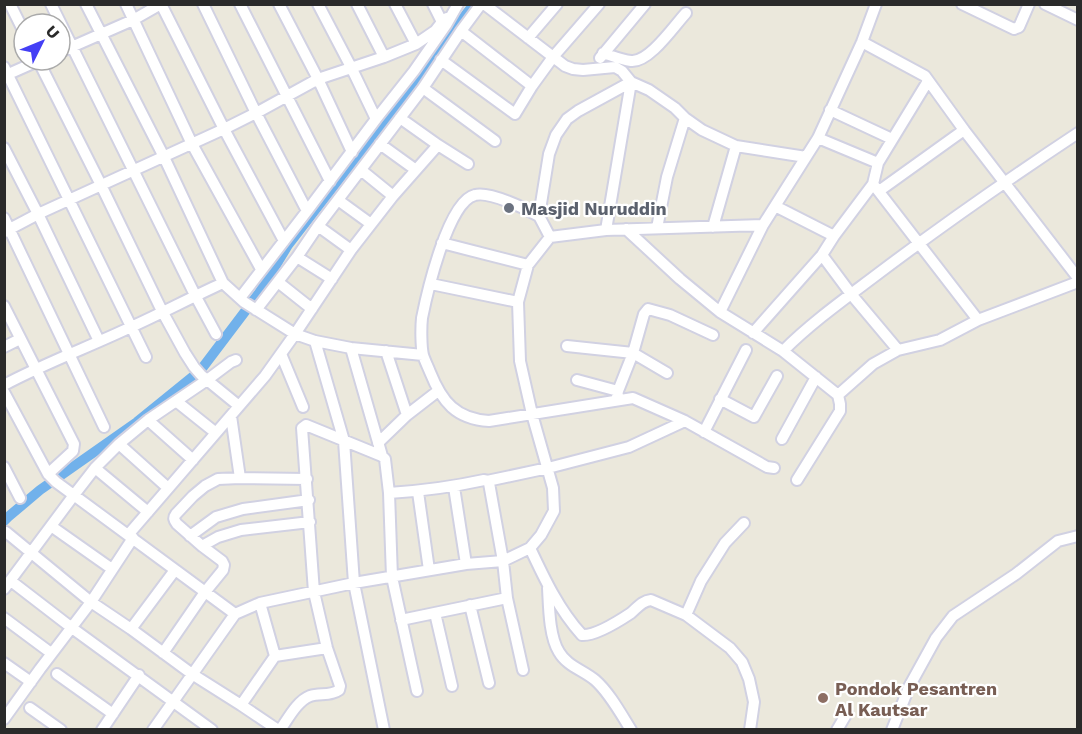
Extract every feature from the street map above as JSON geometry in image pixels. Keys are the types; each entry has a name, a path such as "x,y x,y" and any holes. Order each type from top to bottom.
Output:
{"street":[{"path":"86,4 164,157 223,283 248,304 294,334 351,348 423,355"},
{"path":"126,4 192,144 261,270"},
{"path":"216,334 72,47 133,20 161,4 284,241"},
{"path":"203,4 307,211"},
{"path":"240,4 330,181"},
{"path":"279,4 352,152"},
{"path":"318,4 376,119"},
{"path":"357,4 384,57"},
{"path":"395,4 416,44"},
{"path":"433,4 442,22"},
{"path":"248,304 278,282 423,88 482,4 561,64 583,70 615,67 620,69 632,82 649,90 702,130 736,146 806,157"},
{"path":"495,13 503,4"},
{"path":"528,38 557,4"},
{"path":"441,60 515,114 553,57 599,4"},
{"path":"592,68 645,4"},
{"path":"720,312 763,225 818,138 862,42 876,4"},
{"path":"962,4 1014,29 1019,27 1029,4"},
{"path":"1045,4 1077,20"},
{"path":"7,230 69,199 224,129 318,79 416,44 435,31 457,7"},
{"path":"248,304 261,270 414,71 457,7"},
{"path":"603,53 631,61 642,60 653,51 686,13"},
{"path":"461,31 532,86"},
{"path":"838,395 873,364 898,350 940,340 978,320 1077,280 925,76 862,42"},
{"path":"6,72 146,357"},
{"path":"44,72 162,311 194,367 239,406"},
{"path":"928,81 878,163 876,188 978,320"},
{"path":"539,216 549,154 560,128 578,111 632,82"},
{"path":"606,230 632,82"},
{"path":"423,88 495,141"},
{"path":"830,110 892,139"},
{"path":"400,118 468,164"},
{"path":"657,228 668,177 685,118"},
{"path":"753,333 822,255 834,236 876,188 964,130"},
{"path":"783,351 804,330 919,243 1077,133"},
{"path":"818,138 878,163"},
{"path":"380,144 416,170"},
{"path":"6,712 91,602 148,512 265,376 351,250 393,196 438,145"},
{"path":"712,227 736,146"},
{"path":"4,148 99,341"},
{"path":"361,170 393,196"},
{"path":"550,237 539,216 505,199 481,194 473,195 462,202 441,243 422,321 423,355 438,391 462,415 473,420 489,422 618,396"},
{"path":"338,200 371,224"},
{"path":"775,206 834,236"},
{"path":"4,218 7,230 104,427"},
{"path":"153,729 235,614 260,603 354,584 466,564 502,561 530,548 541,535 554,511 554,488 532,414 520,361 518,302 528,265 550,237 606,230 763,225"},
{"path":"318,226 351,250"},
{"path":"626,229 720,312 783,351 838,395 840,411 797,480"},
{"path":"441,243 528,265"},
{"path":"822,255 898,350"},
{"path":"297,257 332,279"},
{"path":"278,282 312,309"},
{"path":"4,385 223,283"},
{"path":"431,284 518,302"},
{"path":"5,307 74,446 73,451 52,478"},
{"path":"618,396 644,314 648,309 670,315 713,335"},
{"path":"4,347 20,339"},
{"path":"315,341 344,441 354,584 384,729"},
{"path":"567,346 633,353 667,373"},
{"path":"351,348 382,456"},
{"path":"704,432 746,350"},
{"path":"386,351 407,415"},
{"path":"281,354 303,407"},
{"path":"213,729 8,585 95,468 119,444 148,420 236,360"},
{"path":"720,399 753,417 777,376"},
{"path":"782,439 816,377"},
{"path":"578,380 618,396 633,398 685,421 767,467 774,468"},
{"path":"378,443 407,415 438,391"},
{"path":"4,392 52,478 235,614"},
{"path":"176,401 216,434"},
{"path":"231,416 240,478"},
{"path":"148,420 193,460"},
{"path":"389,493 454,487 548,468 629,447 685,421"},
{"path":"6,532 91,602 192,674 279,729 294,710 309,697 333,693 339,690 340,683 327,648 314,592 302,428 306,424 382,456 386,460 392,577 417,691"},
{"path":"119,444 168,488"},
{"path":"4,467 20,498"},
{"path":"95,468 148,512"},
{"path":"163,653 223,570 224,565 174,520 176,514 205,486 218,479 307,479"},
{"path":"488,481 507,597 523,670"},
{"path":"454,487 466,564"},
{"path":"418,492 429,570"},
{"path":"190,536 216,517 243,509 309,500"},
{"path":"202,546 218,537 241,530 310,522"},
{"path":"686,615 701,582 725,543 744,523"},
{"path":"51,526 112,569"},
{"path":"892,729 909,687 936,638 953,616 1016,574 1058,541 1077,536"},
{"path":"530,548 548,585 571,621 584,636 610,626 647,600 657,601 686,615 730,648 742,662 749,679 754,702 750,729"},
{"path":"131,629 175,570"},
{"path":"548,585 550,618 558,652 565,661 596,681 631,729"},
{"path":"401,620 507,597"},
{"path":"260,603 275,656"},
{"path":"470,605 489,683"},
{"path":"435,613 452,686"},
{"path":"4,618 51,653"},
{"path":"241,705 275,656 327,648"},
{"path":"4,663 31,682"},
{"path":"57,674 113,714"},
{"path":"102,729 139,675"},
{"path":"30,708 61,729"},
{"path":"837,729 847,713"}],"waterway":[{"path":"200,371 259,293 288,245 474,4"},
{"path":"4,521 40,490 137,422 195,375"}],"place":[{"name":"Masjid Nuruddin","path":"509,208"},
{"name":"Pondok Pesantren Al Kautsar","path":"823,698"}]}
